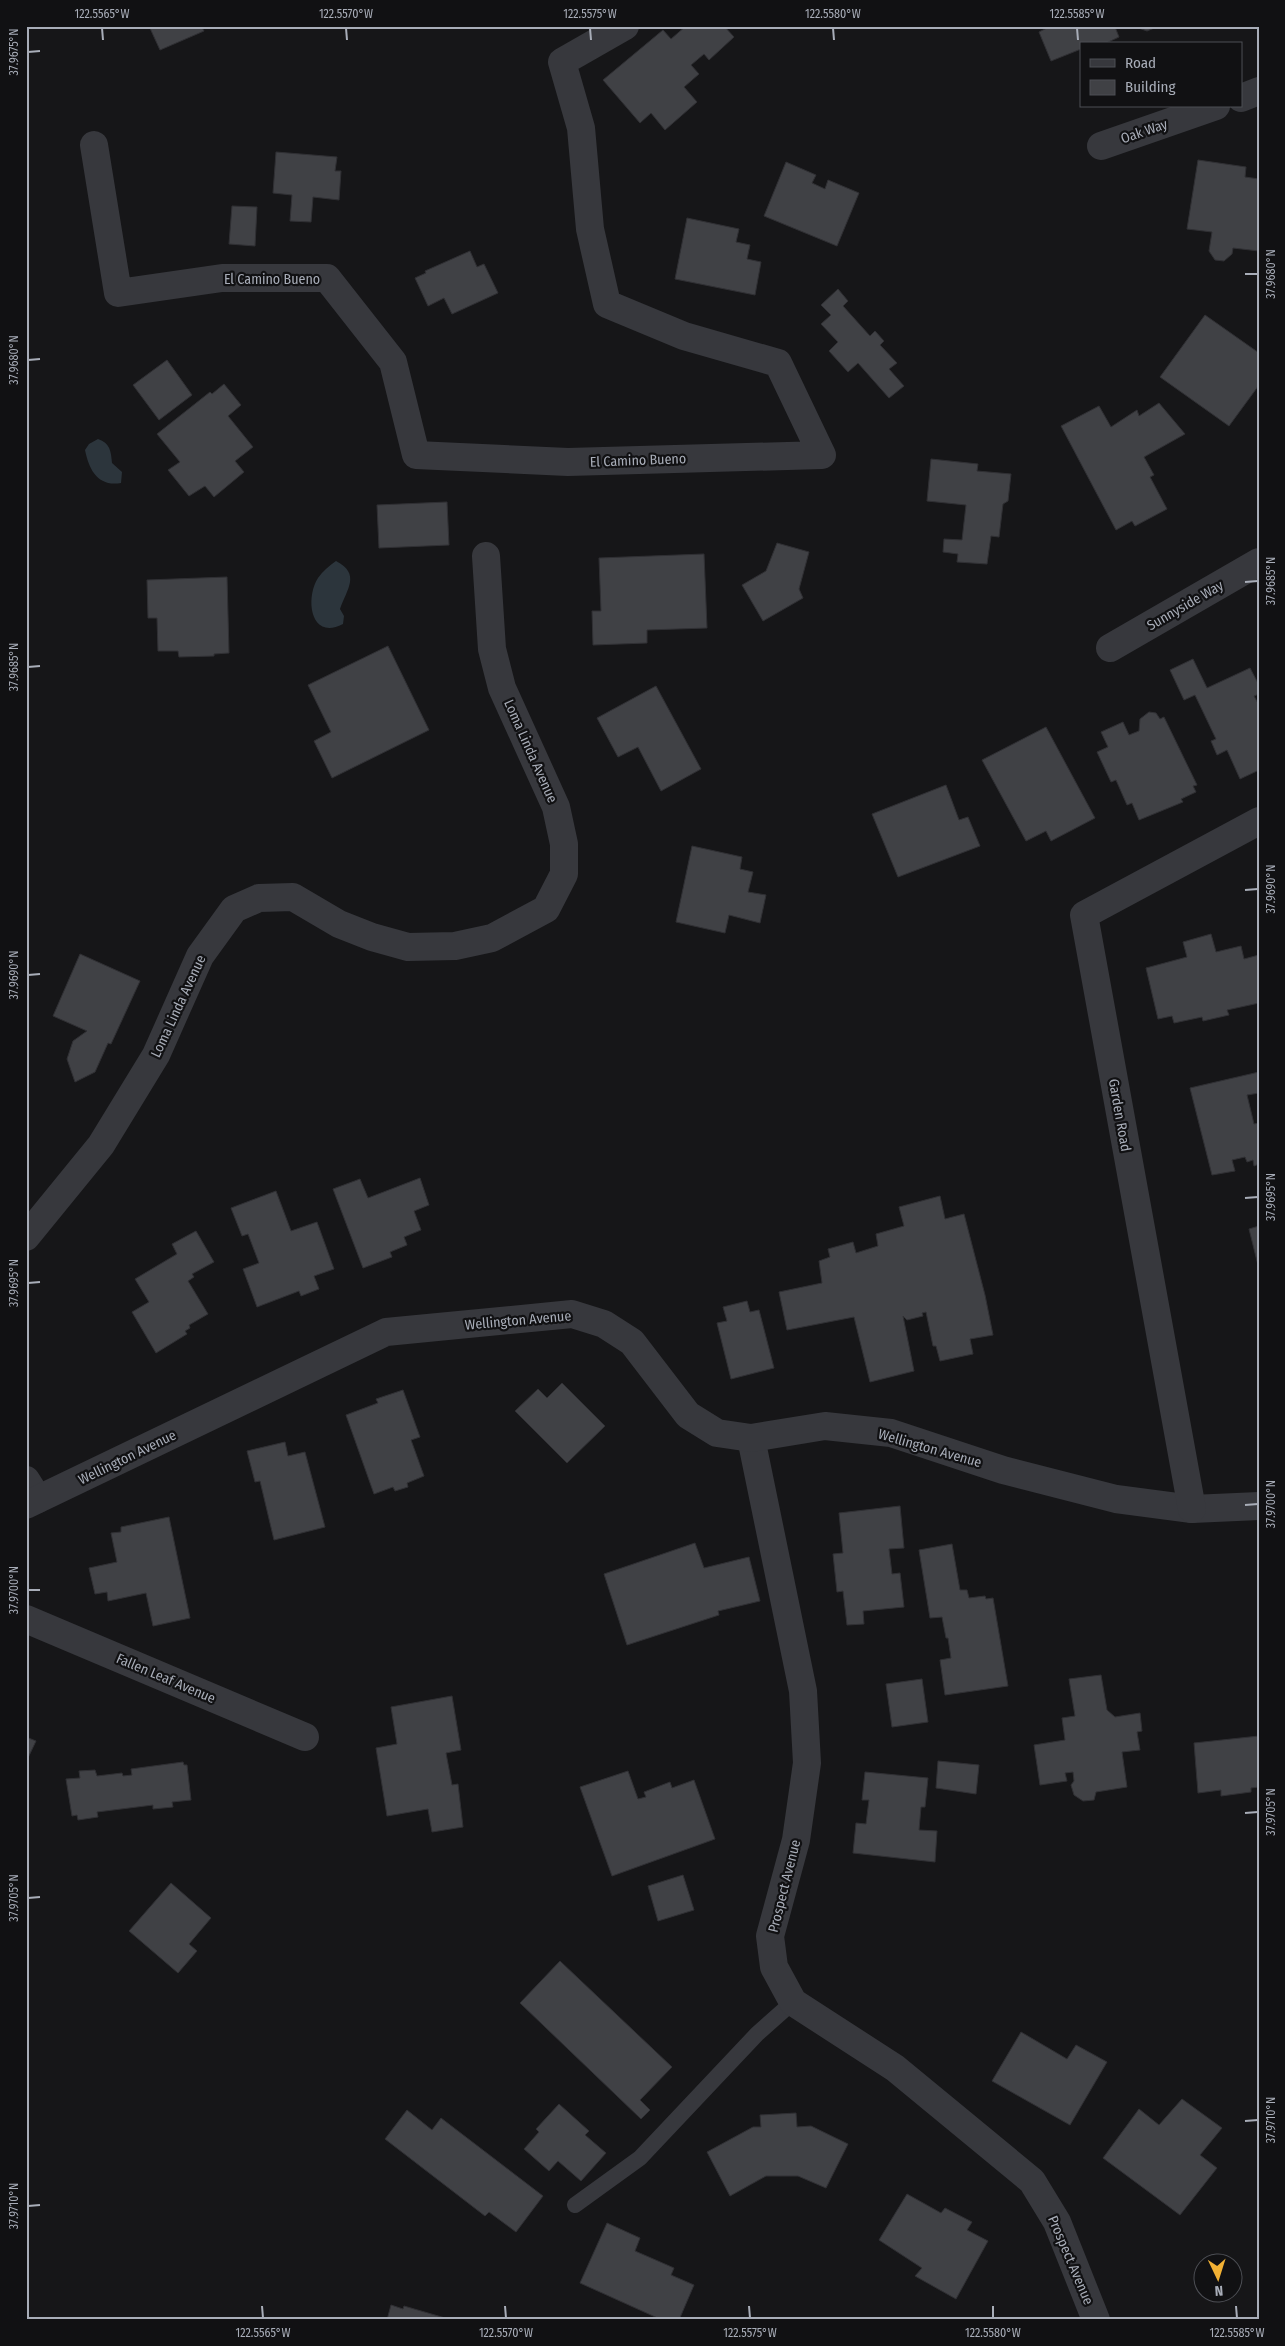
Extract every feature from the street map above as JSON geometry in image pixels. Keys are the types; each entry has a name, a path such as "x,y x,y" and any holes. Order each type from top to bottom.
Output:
{"street":[{"name":"El Camino Bueno","path":"94,145 118,293 222,278 326,278 393,362 416,455 568,462 822,455 778,363 684,336 608,304 590,228 581,128 562,62 625,26"},
{"path":"1242,98 1259,92"},
{"name":"Oak Way","path":"1101,146 1210,108"},
{"name":"Loma Linda Avenue","path":"26,1237 101,1145 156,1055 200,956 234,909 259,898 293,897 339,924 372,937 408,946 455,946 492,938 546,909 564,874 564,844 556,807 502,688 492,649 486,556"},
{"name":"Sunnyside Way","path":"1110,648 1259,562"},
{"name":"Garden Road","path":"1192,1509 1084,915 1259,821"},
{"name":"Wellington Avenue","path":"30,1495 386,1332 572,1314 604,1324 632,1342 688,1415 717,1433 751,1438 825,1426 891,1434 1003,1470 1116,1499 1192,1509 1259,1506"},
{"name":"Prospect Avenue","path":"751,1438 803,1691 808,1763 796,1840 770,1936 774,1967 794,2002 895,2068 1032,2181 1057,2222 1096,2320"},
{"name":"Fallen Leaf Avenue","path":"26,1619 305,1737"}],"lane":[{"path":"575,2204 640,2158 757,2034 794,2002"}],"shaded area":[{"path":"98,439 107,445 112,463 122,472 121,483 113,484 101,480 92,470 85,450 89,444"},
{"path":"336,561 344,566 350,577 340,609 344,616 343,624 332,628 323,627 313,615 311,606 312,596 318,578"}],"building":[{"path":"149,26 201,26 204,31 160,50"},
{"path":"686,26 724,26 734,37 709,60 704,54 691,65 699,74 684,87 697,102 665,130 651,113 640,123 603,80 663,30 671,39"},
{"path":"1051,26 1118,26 1115,27 1119,37 1108,42 1080,42 1080,49 1051,61 1039,32"},
{"path":"1133,26 1159,26 1147,31"},
{"path":"276,152 337,157 335,171 341,171 339,200 313,197 311,222 290,221 292,195 273,193"},
{"path":"1198,160 1246,167 1245,177 1259,179 1259,251 1233,248 1232,254 1224,261 1215,260 1209,251 1212,232 1187,229"},
{"path":"786,162 816,175 812,183 825,189 828,180 859,193 837,246 764,216"},
{"path":"232,206 257,207 255,246 229,244"},
{"path":"687,218 739,229 736,242 750,245 747,259 761,262 755,295 675,279"},
{"path":"470,251 477,267 484,264 498,293 452,314 444,298 428,306 415,278 426,273 425,271"},
{"path":"838,289 848,301 843,306 870,336 875,331 884,341 880,345 897,363 889,369 904,386 889,398 858,363 848,372 829,351 838,342 821,324 831,315 821,305"},
{"path":"1205,315 1259,353 1259,385 1229,426 1160,377"},
{"path":"167,360 192,395 159,420 133,385"},
{"path":"224,384 241,405 228,416 253,447 235,461 244,472 214,497 205,486 189,496 168,470 180,462 157,434 210,392 212,394"},
{"path":"1159,403 1185,434 1144,457 1154,475 1150,477 1167,509 1135,526 1132,521 1116,530 1061,426 1099,406 1111,427 1137,410 1139,416"},
{"path":"931,459 978,464 977,471 1011,474 1008,501 1003,504 999,537 991,536 987,564 957,562 958,554 943,552 944,539 962,540 966,505 927,501"},
{"path":"447,502 449,545 379,548 377,505"},
{"path":"777,543 809,552 799,589 803,598 763,621 742,585 766,571"},
{"path":"704,554 707,628 647,630 647,643 593,645 592,611 601,611 599,558"},
{"path":"227,577 229,653 214,654 214,656 179,657 178,651 158,651 157,618 148,618 147,580"},
{"path":"388,646 429,730 332,778 314,741 331,732 308,685"},
{"path":"1193,659 1207,688 1250,668 1259,685 1259,694 1254,696 1259,705 1259,770 1240,779 1227,750 1217,755 1211,741 1216,739 1195,695 1184,700 1170,670"},
{"path":"656,686 701,769 661,791 638,747 618,757 597,718"},
{"path":"1149,712 1156,713 1160,719 1164,717 1197,785 1193,786 1196,792 1181,799 1183,802 1139,820 1132,803 1127,805 1116,780 1111,782 1097,752 1108,747 1101,732 1123,722 1129,735 1139,731 1140,719"},
{"path":"1046,727 1095,818 1051,841 1046,831 1026,841 982,760"},
{"path":"946,785 959,820 968,817 980,846 898,877 872,814"},
{"path":"692,846 742,857 740,869 753,872 748,892 766,895 760,923 729,915 725,933 676,922"},
{"path":"1211,934 1216,952 1241,946 1244,959 1259,955 1259,1003 1227,1010 1229,1015 1203,1021 1202,1017 1174,1023 1172,1016 1158,1019 1146,968 1187,957 1183,942"},
{"path":"80,954 140,981 111,1044 108,1043 95,1072 75,1082 67,1059 73,1041 87,1031 53,1016"},
{"path":"1259,1072 1259,1093 1247,1095 1254,1124 1259,1123 1259,1164 1254,1166 1253,1160 1247,1162 1245,1157 1232,1160 1235,1171 1212,1175 1190,1088"},
{"path":"420,1178 429,1205 414,1211 421,1230 404,1237 407,1245 390,1252 392,1257 363,1268 333,1189 360,1179 368,1198"},
{"path":"276,1191 291,1231 317,1222 334,1269 314,1276 319,1289 301,1296 299,1291 257,1307 243,1269 259,1263 248,1234 242,1236 231,1208"},
{"path":"940,1196 945,1219 964,1214 985,1295 993,1335 970,1339 973,1354 940,1361 936,1346 933,1346 926,1312 922,1313 923,1316 907,1320 903,1316 914,1371 870,1382 854,1317 787,1330 779,1292 822,1283 819,1261 830,1257 828,1249 853,1242 856,1253 878,1246 876,1234 904,1226 899,1207"},
{"path":"1259,1226 1259,1269 1249,1229"},
{"path":"196,1231 214,1262 192,1274 194,1277 188,1281 208,1314 189,1325 190,1328 185,1331 187,1334 156,1353 132,1312 149,1302 135,1279 177,1254 172,1244"},
{"path":"747,1301 750,1312 759,1310 774,1368 731,1379 717,1323 727,1321 723,1307"},
{"path":"562,1383 605,1426 567,1463 515,1411 538,1389 547,1398"},
{"path":"403,1390 420,1437 411,1440 424,1476 407,1483 408,1487 395,1491 393,1487 374,1494 346,1415 378,1403 376,1399"},
{"path":"285,1442 288,1456 305,1452 325,1527 274,1540 260,1481 255,1482 247,1451"},
{"path":"900,1506 904,1548 889,1549 892,1574 900,1573 904,1607 863,1611 864,1624 847,1625 843,1591 837,1592 833,1554 843,1553 839,1513"},
{"path":"169,1517 190,1618 153,1626 146,1593 108,1601 107,1592 95,1594 89,1568 117,1562 111,1533 121,1532 121,1527"},
{"path":"695,1543 704,1568 749,1557 760,1601 718,1611 719,1615 627,1645 604,1574"},
{"path":"952,1544 960,1590 967,1590 969,1598 985,1596 986,1599 993,1598 1008,1686 945,1695 940,1660 951,1658 948,1638 946,1638 942,1617 930,1618 919,1550"},
{"path":"1101,1675 1107,1710 1115,1717 1140,1713 1142,1731 1137,1732 1140,1750 1122,1752 1127,1787 1096,1792 1094,1800 1083,1801 1074,1795 1071,1785 1074,1781 1073,1772 1065,1773 1067,1781 1040,1785 1034,1745 1065,1740 1062,1718 1075,1716 1069,1679"},
{"path":"922,1679 928,1722 892,1727 886,1684"},
{"path":"452,1696 461,1750 446,1753 452,1785 458,1784 463,1827 432,1832 428,1809 387,1816 376,1748 397,1744 391,1707"},
{"path":"1259,1736 1259,1787 1251,1788 1251,1792 1221,1796 1221,1790 1198,1793 1194,1743"},
{"path":"26,1737 36,1741 26,1762"},
{"path":"938,1761 979,1765 976,1794 936,1788"},
{"path":"183,1762 184,1765 187,1765 191,1800 172,1802 173,1807 153,1809 153,1805 97,1812 98,1817 78,1820 77,1815 72,1816 66,1779 80,1778 79,1771 95,1770 97,1776 122,1773 123,1776 132,1775 131,1769"},
{"path":"628,1771 638,1799 646,1797 644,1792 670,1782 672,1788 694,1780 715,1839 612,1876 580,1787"},
{"path":"865,1772 928,1778 925,1807 921,1807 919,1830 937,1831 935,1862 853,1853 856,1823 866,1824 869,1800 862,1800"},
{"path":"683,1875 694,1910 658,1921 648,1886"},
{"path":"171,1883 211,1918 189,1944 197,1951 178,1973 129,1931"},
{"path":"560,1961 672,2067 640,2100 650,2110 641,2119 520,2003"},
{"path":"1021,2032 1067,2059 1076,2045 1107,2062 1070,2125 992,2081"},
{"path":"1182,2099 1222,2128 1200,2155 1217,2168 1180,2215 1103,2158 1139,2109 1159,2125"},
{"path":"559,2104 589,2131 585,2135 606,2153 581,2181 558,2161 549,2171 524,2149 539,2132 536,2129"},
{"path":"407,2110 432,2130 441,2118 543,2196 516,2232 489,2212 485,2216 385,2139"},
{"path":"796,2113 797,2127 811,2126 848,2144 826,2188 798,2176 766,2176 730,2196 707,2152 753,2127 761,2127 760,2115"},
{"path":"907,2194 941,2213 945,2208 972,2222 967,2230 988,2241 956,2299 915,2276 922,2268 879,2240"},
{"path":"607,2223 640,2238 635,2251 674,2268 671,2275 694,2285 679,2320 662,2320 580,2283"},
{"path":"391,2305 403,2309 404,2306 452,2320 387,2320"}]}
